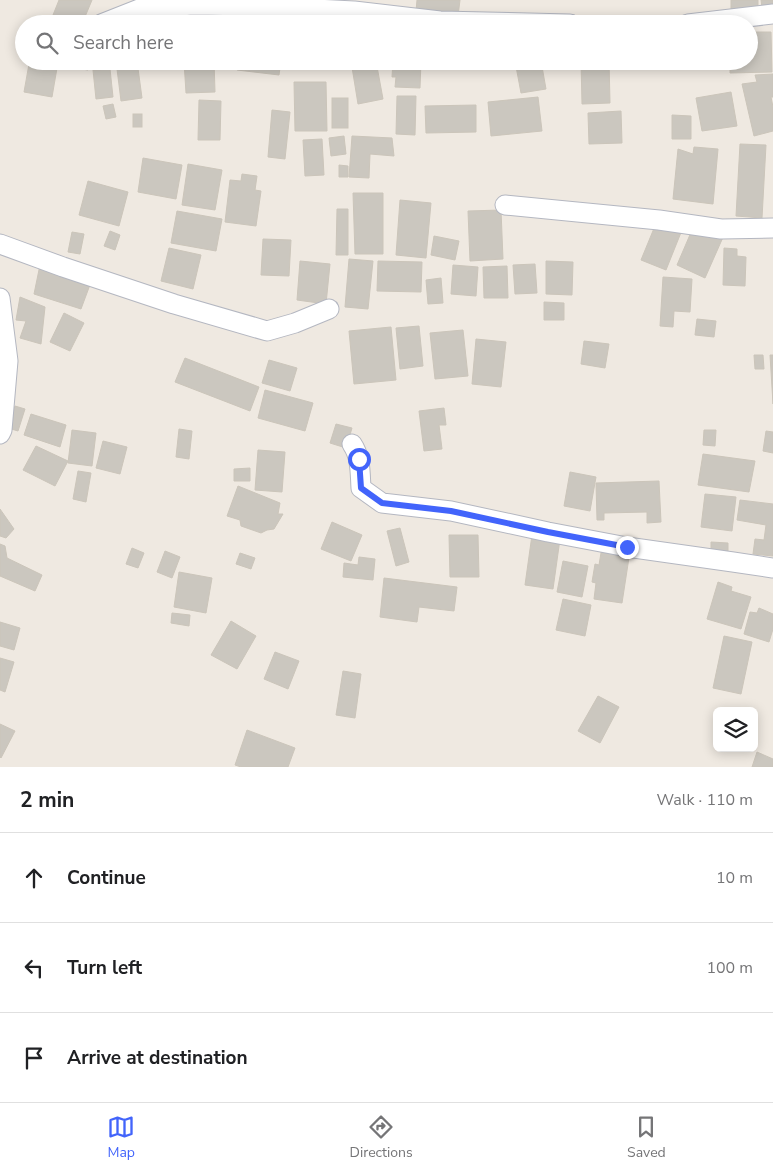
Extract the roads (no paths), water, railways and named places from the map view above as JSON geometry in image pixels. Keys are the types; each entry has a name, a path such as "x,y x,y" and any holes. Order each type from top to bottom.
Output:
{"street":[{"path":"124,15 139,9 193,5 256,6 383,15"},
{"path":"758,16 773,14"},
{"path":"505,205 659,220 721,229 773,228"},
{"path":"0,244 63,267 267,331 295,323 329,309"},
{"path":"0,298 8,360 2,430 0,434"},
{"path":"352,444 359,459 361,488 382,503 451,511 627,547 773,568"}]}
